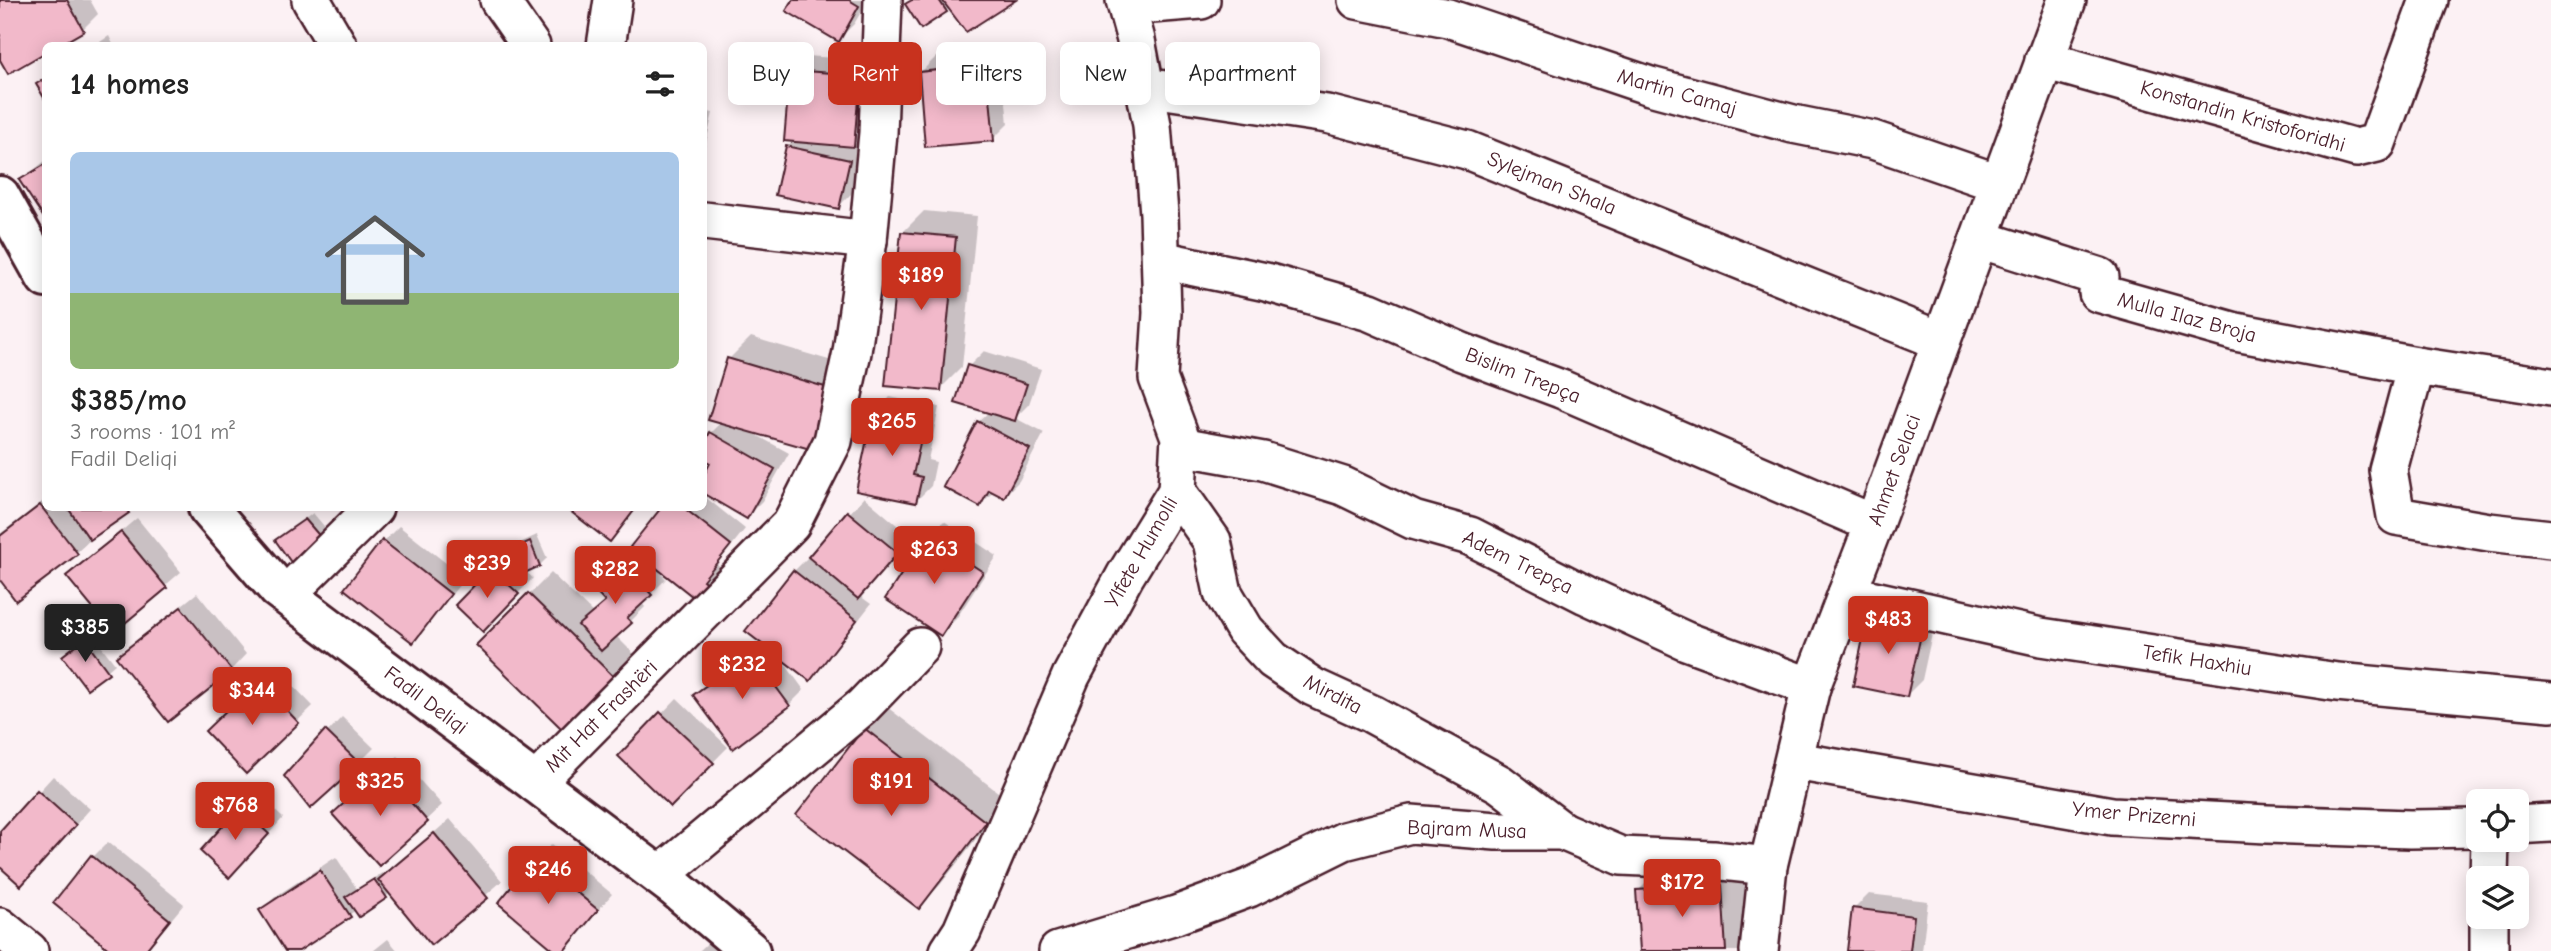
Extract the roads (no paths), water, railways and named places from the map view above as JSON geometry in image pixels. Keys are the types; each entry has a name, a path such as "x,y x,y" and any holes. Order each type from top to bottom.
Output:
{"street":[{"path":"311,0 336,42"},
{"path":"499,0 528,42"},
{"path":"607,42 613,0"},
{"name":"Mit Hat Frashëri","path":"535,783 791,524 833,441 852,352 868,240 878,133 883,0"},
{"path":"1126,3 1201,0"},
{"name":"Martin Camaj","path":"1357,0 1448,18 1650,86 1793,124 1873,141 1998,183"},
{"name":"Konstandin Kristoforidhi","path":"2044,60 2356,148 2377,144 2429,0"},
{"name":"Ylfete Humolli","path":"1126,3 1135,42"},
{"name":"Ahmet Selaci","path":"1759,951 1768,866 1811,687 1874,524 2044,60 2055,3"},
{"name":"Sylejman Shala","path":"1151,88 1327,114 1467,150 1941,341"},
{"name":"Ylfete Humolli","path":"949,951 973,908 1071,676 1125,576 1177,491 1180,437 1158,378 1162,313 1161,260 1148,105"},
{"path":"0,196 42,271"},
{"path":"707,221 868,240"},
{"name":"Mulla Ilaz Broja","path":"1979,239 2101,277 2098,293 2235,332 2416,366 2551,387"},
{"name":"Bislim Trepça","path":"1161,260 1266,282 1370,312 1462,352 1561,389 1874,524"},
{"path":"2416,366 2388,470 2396,516 2489,532 2551,539"},
{"name":"Adem Trepça","path":"1180,446 1263,461 1343,486 1413,520 1469,536 1586,595 1686,641 1811,687"},
{"name":"Mirdita","path":"1177,491 1212,541 1223,593 1245,630 1273,660 1313,687 1372,714 1500,784 1562,831"},
{"name":"Fadil Deliqi","path":"211,511 278,589 659,876 750,951"},
{"path":"286,595 371,511"},
{"name":"Tefik Haxhiu","path":"1847,594 2041,637 2337,681 2551,702"},
{"path":"659,876 862,707 920,648"},
{"name":"Ymer Prizerni","path":"1795,761 2112,816 2280,825 2466,828"},
{"path":"2529,824 2551,823"},
{"name":"Bajram Musa","path":"1058,951 1176,915 1249,888 1344,841 1411,824 1496,831 1562,831 1621,856 1713,860 1768,866"},
{"path":"0,927 29,951"},
{"path":"2489,929 2489,951"}]}
